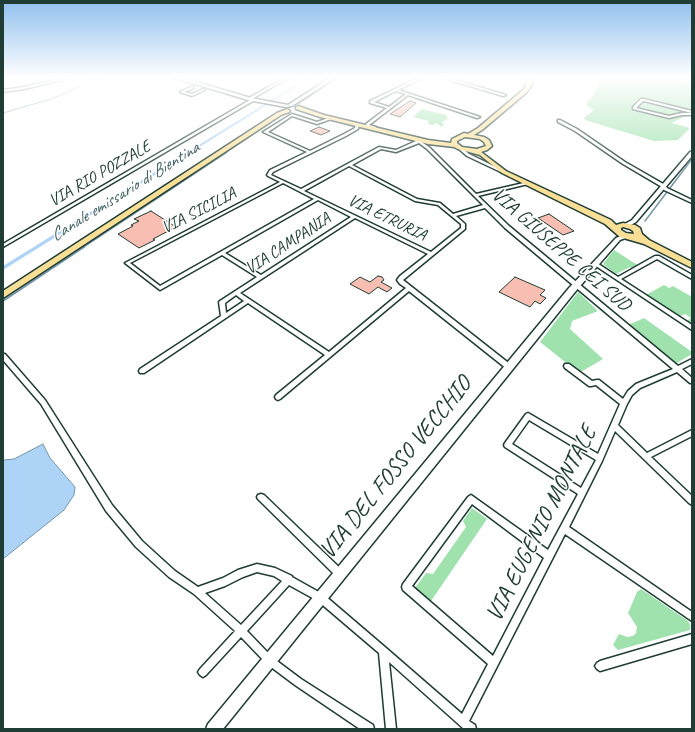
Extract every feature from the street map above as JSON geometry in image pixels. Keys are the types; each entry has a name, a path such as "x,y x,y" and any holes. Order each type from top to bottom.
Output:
{"highway":[{"path":"470,135 480,129 500,112"},
{"path":"484,139 482,133 487,125 502,112"}],"main road":[{"path":"3,294 281,112"},
{"path":"303,112 380,129 418,140 457,144 482,154 504,172 692,264"},
{"path":"307,112 398,134"},
{"path":"457,144 460,136 470,135 484,139 489,143 485,149"},
{"path":"472,150 485,149"},
{"path":"485,149 495,164"}],"street":[{"name":"VIA RIO POZZALE","path":"3,246 229,112"},
{"path":"380,129 367,125 383,112"},
{"path":"463,112 478,117"},
{"path":"650,112 669,117 690,113"},
{"path":"310,152 265,132 294,114 317,123 329,119"},
{"path":"358,125 372,120"},
{"path":"559,121 576,130 624,163 672,192 692,202"},
{"name":"VIA ETRURIA","path":"358,125 357,128 345,135 269,172 270,176 431,254 400,278 402,283 408,289"},
{"name":"VIA ETRURIA","path":"345,135 370,128"},
{"path":"301,191 380,148 396,151 418,140"},
{"name":"VIA GIUSEPPE CEI SUD","path":"418,140 507,226 692,381"},
{"path":"457,144 468,155 504,172"},
{"name":"VIA DEL FOSSO VECCHIO","path":"213,729 576,285 665,187 692,153"},
{"path":"349,165 416,200 440,204 463,224 464,226 431,254"},
{"name":"VIA SICILIA","path":"222,253 160,288 127,263 282,182"},
{"path":"475,195 527,183"},
{"path":"261,277 222,253 317,199"},
{"path":"453,215 486,206"},
{"name":"VIA CAMPANIA","path":"224,317 222,302 354,217"},
{"path":"618,279 657,258 692,276"},
{"path":"595,264 692,328"},
{"path":"278,397 408,289 509,367"},
{"path":"236,293 328,354"},
{"path":"142,371 248,301"},
{"path":"3,356 42,402 109,508 155,560 197,591 240,630 270,661 298,682 369,729"},
{"name":"VIA EUGENIO MONTALE","path":"463,722 600,459 630,393 638,386 678,369 692,361"},
{"path":"567,366 591,384 597,382 624,404"},
{"path":"583,492 507,445 528,416 600,459"},
{"path":"614,426 647,456 692,501"},
{"path":"647,456 692,433"},
{"path":"261,497 340,574"},
{"path":"493,662 406,587 471,499 549,556"},
{"path":"564,528 692,617"},
{"path":"197,591 225,582 241,573 257,568 275,572 289,579 321,598 471,729"},
{"path":"203,672 240,630 289,579"},
{"path":"600,666 692,639"},
{"path":"383,651 391,729"}],"green space":[{"path":"418,112 435,112 446,115 448,118 441,123 444,124 442,126 445,127 440,126 436,123 433,125 428,124 429,121 413,117"},
{"path":"591,112 692,112 692,116 686,116 672,123 690,128 678,140 654,141 585,120 584,118"},
{"path":"614,250 639,266 632,269 630,267 616,274 603,264"},
{"path":"664,285 669,288 673,286 692,297 692,323 687,321 691,318 685,314 680,316 646,295"},
{"path":"578,292 598,311 572,321 570,329 603,359 579,373 540,342"},
{"path":"644,318 692,352 692,354 677,363 674,363 628,325"},
{"path":"472,508 487,519 431,601 415,588 426,573 433,574 466,527 463,521"},
{"path":"641,589 688,621 690,630 618,650 613,645 619,634 627,637 633,636 636,633 637,627 628,613 637,592"}],"water":[{"path":"43,444 50,458 75,487 74,495 64,510 3,559 3,460 14,459"}],"building":[{"path":"393,112 406,112 400,117 390,114"},
{"path":"319,127 330,131 321,135 310,131"},
{"path":"151,211 176,227 139,248 118,234 139,221 134,219"},
{"path":"549,214 574,231 563,235 538,218"},
{"path":"378,276 382,277 384,280 381,282 392,288 387,292 378,287 369,294 350,284 360,277 370,282"},
{"path":"515,277 545,290 540,295 546,298 540,304 535,301 530,307 499,292"}],"waterway":[{"name":"Canale emissario di Bientina","path":"3,268 254,112"},
{"path":"225,153 285,113"},
{"path":"82,248 227,152"},
{"path":"645,221 692,159"},
{"path":"3,301 84,247"}]}
